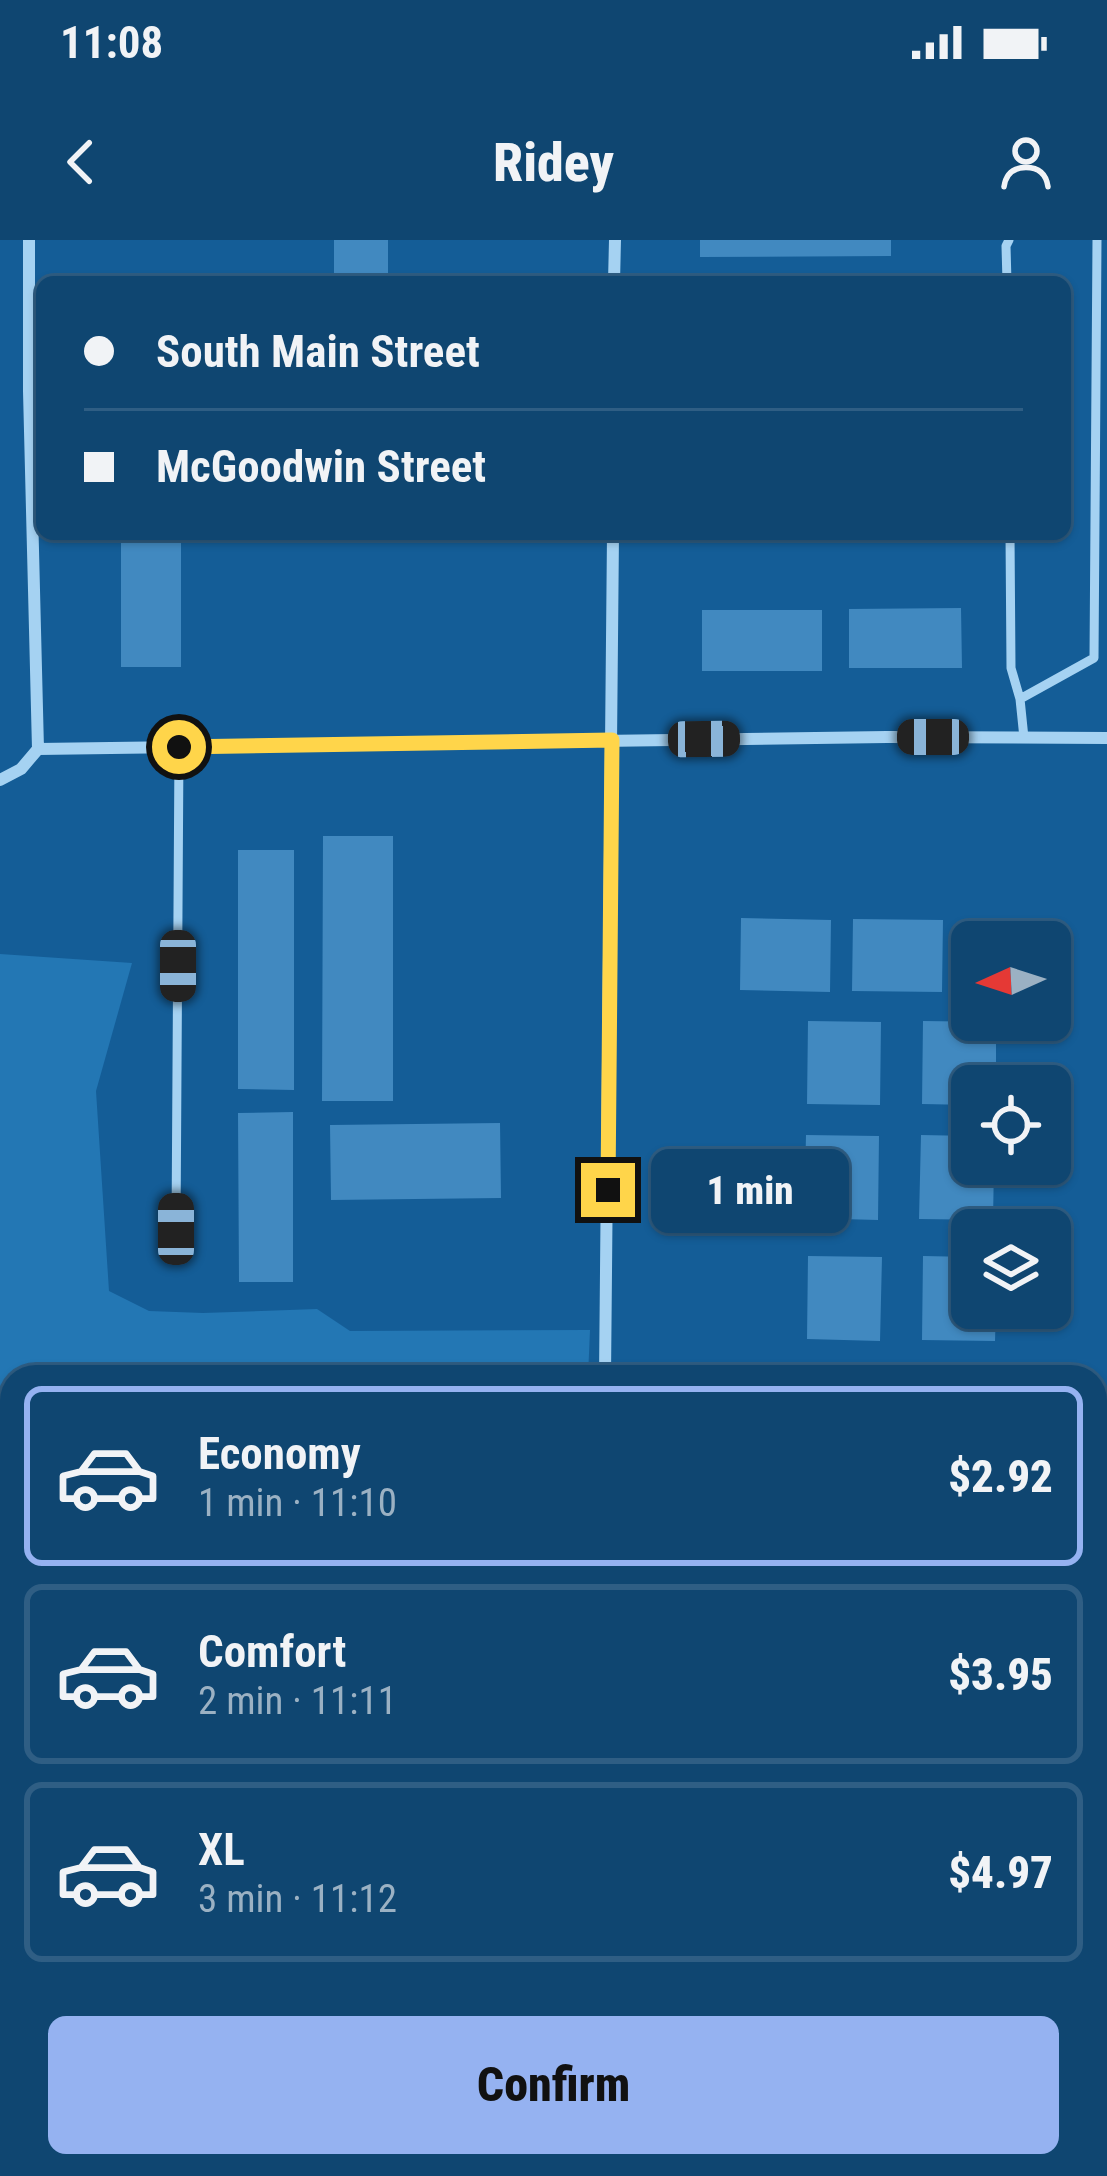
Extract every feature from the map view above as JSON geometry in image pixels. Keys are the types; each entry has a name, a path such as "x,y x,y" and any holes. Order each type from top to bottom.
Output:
{"street":[{"path":"0,780 21,769 38,749 29,240"},
{"path":"614,276 615,240"},
{"path":"605,1365 613,540"},
{"path":"38,749 1107,738"}],"lane":[{"path":"1006,276 1009,240"},
{"path":"1020,700 1094,658 1097,240"},
{"path":"1010,540 1011,668 1024,738"},
{"path":"176,1229 179,747"}],"shaded area":[{"path":"0,954 132,963 96,1091 109,1291 149,1311 317,1309 350,1331 590,1330 589,1365 0,1365"}],"building":[{"path":"334,240 388,240 388,276 334,276"},
{"path":"700,240 891,240 891,256 700,257"},
{"path":"121,540 181,540 181,667 121,667"},
{"path":"961,608 962,668 849,668 849,609"},
{"path":"702,610 822,610 822,671 702,671"},
{"path":"323,836 393,836 393,1101 322,1101"},
{"path":"238,850 294,850 294,1090 238,1089"},
{"path":"741,918 831,920 830,992 740,990"},
{"path":"853,919 943,920 942,992 852,991"},
{"path":"963,919 1054,921 963,921"},
{"path":"808,1021 881,1022 880,1105 807,1104"},
{"path":"923,1021 951,1021 951,1041 996,1041 996,1065 951,1065 951,1105 922,1104"},
{"path":"293,1112 293,1282 239,1282 238,1113"},
{"path":"500,1123 501,1198 331,1200 330,1125"},
{"path":"806,1135 879,1136 878,1220 804,1218"},
{"path":"921,1135 951,1136 951,1185 994,1185 993,1209 951,1209 951,1219 919,1219"},
{"path":"808,1256 882,1257 880,1341 807,1339"},
{"path":"923,1256 951,1257 951,1329 995,1329 995,1341 922,1340"}],"route":[{"path":"179,747 612,740 608,1190"}]}
